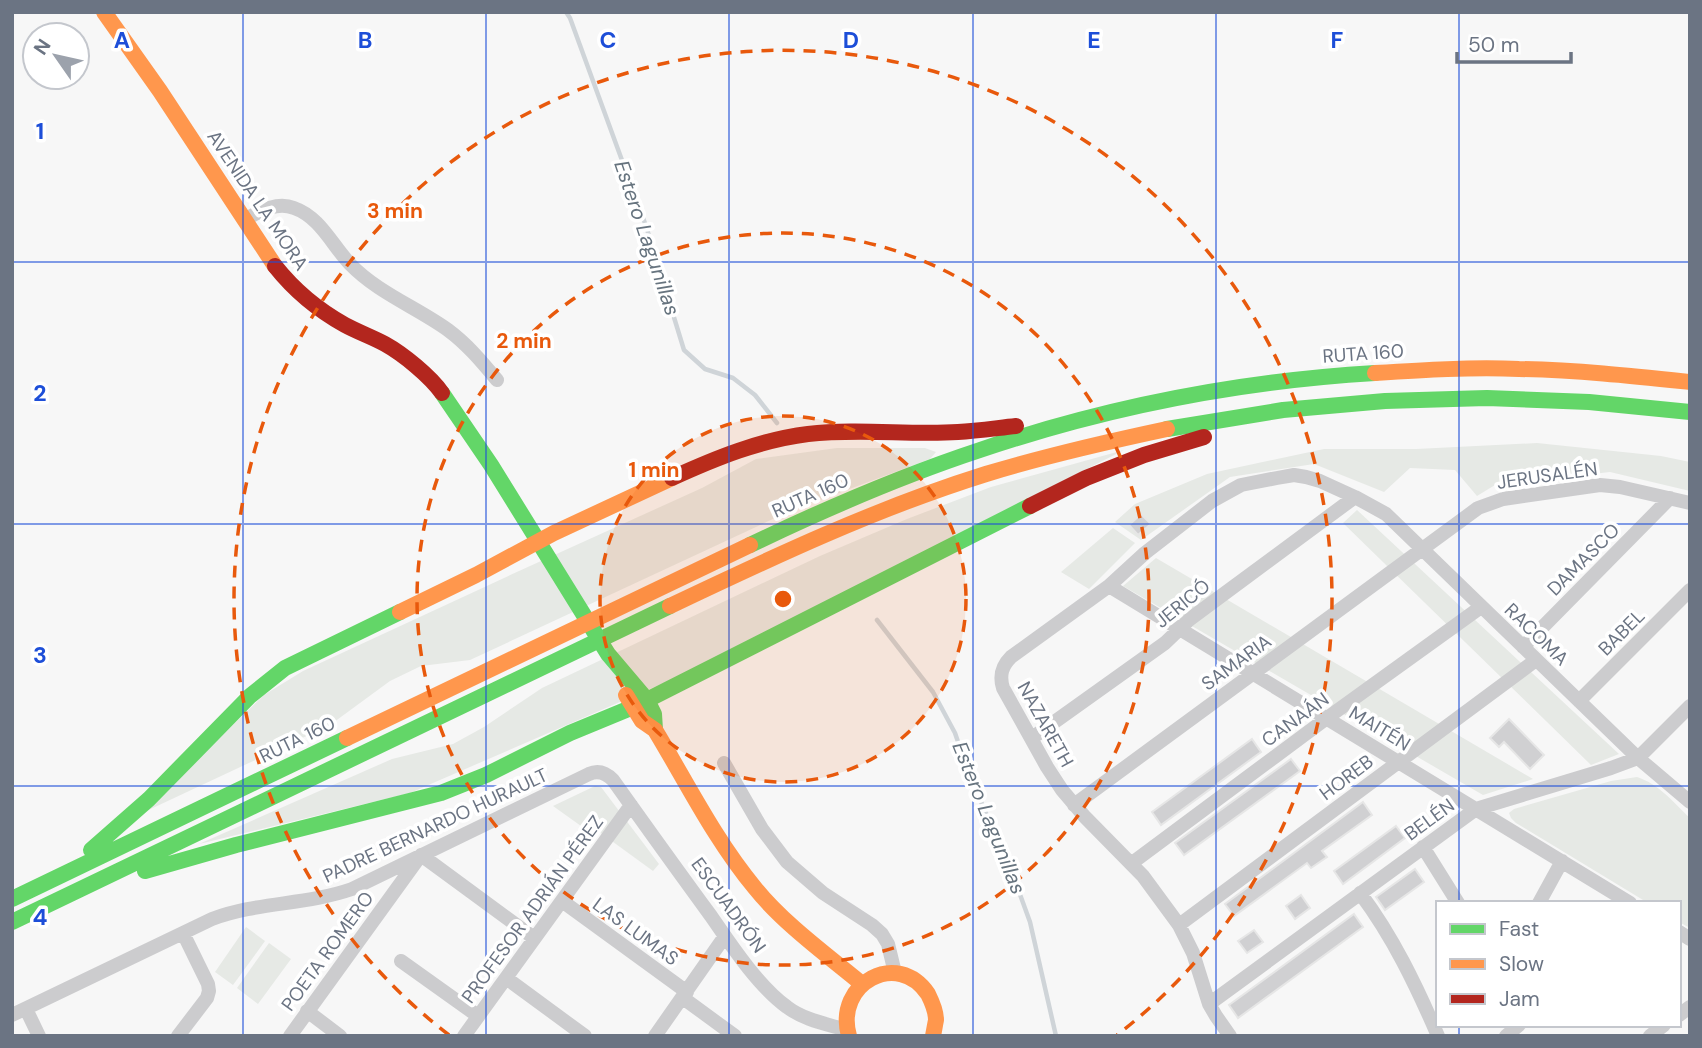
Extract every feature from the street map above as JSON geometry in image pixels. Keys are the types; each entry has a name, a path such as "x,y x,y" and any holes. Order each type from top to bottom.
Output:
{"main road":[{"name":"AVENIDA LA MORA","path":"104,12 160,91 276,268 302,295 344,324 387,345 440,389 491,465 608,654"},
{"name":"RUTA 160","path":"12,899 840,504 957,458 1018,438 1105,414 1189,396 1307,378 1413,370 1531,369 1690,382"},
{"path":"12,922 787,551 890,508 1020,464 1134,435 1238,416 1328,406 1454,399 1535,399 1690,412"},
{"path":"57,901 198,856 441,793 486,775 570,733 640,704 1107,469 1191,441 1328,406"},
{"path":"45,883 121,825 250,696 285,668 476,575 539,541 711,461 741,449 808,434 854,431 957,432 1041,424 1105,414"},
{"name":"ESCUADRÓN","path":"608,654 629,677 640,704 654,714 654,730 728,853 749,881 784,918 862,984 848,1005 848,1033"},
{"path":"862,984 881,974 895,973 916,980 930,996 936,1017 933,1036"}],"street":[{"path":"244,220 273,207 290,206 303,212 316,221 338,251 367,280 449,331 468,347 498,380"},
{"name":"NAZARETH","path":"1230,1036 1209,1004 1193,953 1179,925 1132,863 1074,805 1054,779 1003,688 1000,677 1003,666 1011,657 1109,586 1145,553 1201,510 1241,485 1294,475 1320,481 1355,496"},
{"name":"JERUSALÉN","path":"1422,550 1478,508 1503,499 1612,485 1690,503"},
{"name":"RACOMA","path":"1355,496 1386,514 1638,758 1690,802"},
{"name":"JERICÓ","path":"1032,738 1165,643 1190,619 1355,496"},
{"name":"DAMASCO","path":"1523,647 1671,498"},
{"name":"SAMARIA","path":"1074,805 1422,550"},
{"name":"MAITÉN","path":"1109,586 1627,901"},
{"name":"BABEL","path":"1578,701 1690,590"},
{"name":"CANAÁN","path":"1132,863 1481,607"},
{"name":"HOREB","path":"1179,925 1536,660"},
{"name":"BELÉN","path":"1209,1004 1476,809 1638,758 1690,706"},
{"path":"724,763 762,829 787,862 822,893 882,934 888,944 895,973"},
{"name":"ESCUADRÓN","path":"602,773 612,780 769,992 787,1007 848,1033"},
{"name":"PADRE BERNARDO HURAULT","path":"12,1016 212,919 232,912 335,895 589,774 602,773"},
{"name":"PROFESOR ADRIÁN PÉREZ","path":"464,1036 631,805"},
{"path":"1423,847 1457,901"},
{"path":"421,855 534,938"},
{"name":"POETA ROMERO","path":"290,1036 421,855"},
{"path":"1540,901 1562,861"},
{"path":"1360,893 1403,959 1438,1036"},
{"name":"LAS LUMAS","path":"562,901 735,1036"},
{"path":"178,1036 207,998 209,991 183,933"},
{"path":"655,1036 725,936"},
{"path":"401,961 478,1016"},
{"path":"506,978 585,1036"},
{"path":"26,1009 39,1036"},
{"path":"307,1012 340,1036"}],"shaded area":[{"path":"1537,443 1661,456 1690,462 1690,491 1610,472 1495,485 1477,496 1455,470 1410,468 1384,492 1314,464 1230,477 1141,540 1115,522 1135,504 1207,474 1324,449 1416,449"},
{"path":"837,448 925,448 936,452 930,459 788,512 470,660 421,666 390,681 330,725 140,814 264,695 303,671 702,488 756,459"},
{"path":"1124,450 689,672 410,793 199,844 392,759 453,744 484,727 542,688 820,556 991,487"},
{"path":"1357,510 1619,754 1591,765 1343,523"},
{"path":"1113,528 1135,543 1089,589 1061,572"},
{"path":"1156,558 1533,779 1483,795 1123,586"},
{"path":"1637,777 1645,780 1659,789 1690,818 1690,928 1681,923 1681,901 1645,901 1516,823 1509,813 1514,809 1611,781"},
{"path":"595,786 601,787 659,864 653,871 598,831 595,836 553,806"},
{"path":"246,927 265,941 233,985 215,972"},
{"path":"269,943 291,959 258,1004 237,988"}],"building":[{"path":"1141,514 1151,524 1138,535 1129,525"},
{"path":"1509,719 1544,755 1530,769 1504,742 1499,747 1490,738"},
{"path":"1252,739 1261,752 1161,825 1152,812"},
{"path":"1291,759 1300,771 1184,855 1175,843"},
{"path":"1363,802 1372,815 1322,851 1327,857 1311,868 1307,863 1234,916 1225,904"},
{"path":"1396,826 1405,838 1343,884 1334,871"},
{"path":"1415,869 1424,882 1385,910 1376,897"},
{"path":"1301,895 1310,908 1295,919 1286,906"},
{"path":"1354,914 1363,927 1238,1018 1229,1005"},
{"path":"1254,930 1263,942 1247,953 1238,941"}],"waterway":[{"name":"Estero Lagunillas","path":"566,12 646,226 684,350 705,369 733,378 755,395 777,423"},
{"name":"Estero Lagunillas","path":"877,620 933,692 955,733 969,774 1030,922 1056,1036"}],"traffic: fast":[{"path":"750,545 921,471 1077,421 1175,398 1275,382 1375,373"},
{"path":"442,393 491,465 608,654 647,700 654,714 655,730"},
{"path":"1167,429 1283,410 1385,401 1487,398 1589,402 1690,412"},
{"path":"647,700 1030,506"},
{"path":"12,922 670,606"},
{"path":"91,850 149,799 250,696 285,668 400,612"},
{"path":"145,871 441,793 633,707"},
{"path":"12,899 347,738"}],"traffic: slow":[{"path":"104,12 160,91 275,266"},
{"path":"1375,373 1501,368 1690,382"},
{"path":"670,606 826,534 945,487 1031,461 1167,429"},
{"path":"400,612 554,533 672,478"},
{"path":"347,738 750,545"},
{"path":"626,695 642,721 655,730 714,831 755,888 792,926 862,984"},
{"path":"849,1036 847,1017 851,1001 859,988 872,978 886,974 901,974 915,981 928,994 936,1017 933,1036"}],"traffic: jam":[{"path":"275,266 298,291 325,313 400,353 442,393"},
{"path":"672,478 739,451 808,434 958,432 1016,426"},
{"path":"1030,506 1086,478 1144,455 1204,437"}]}
